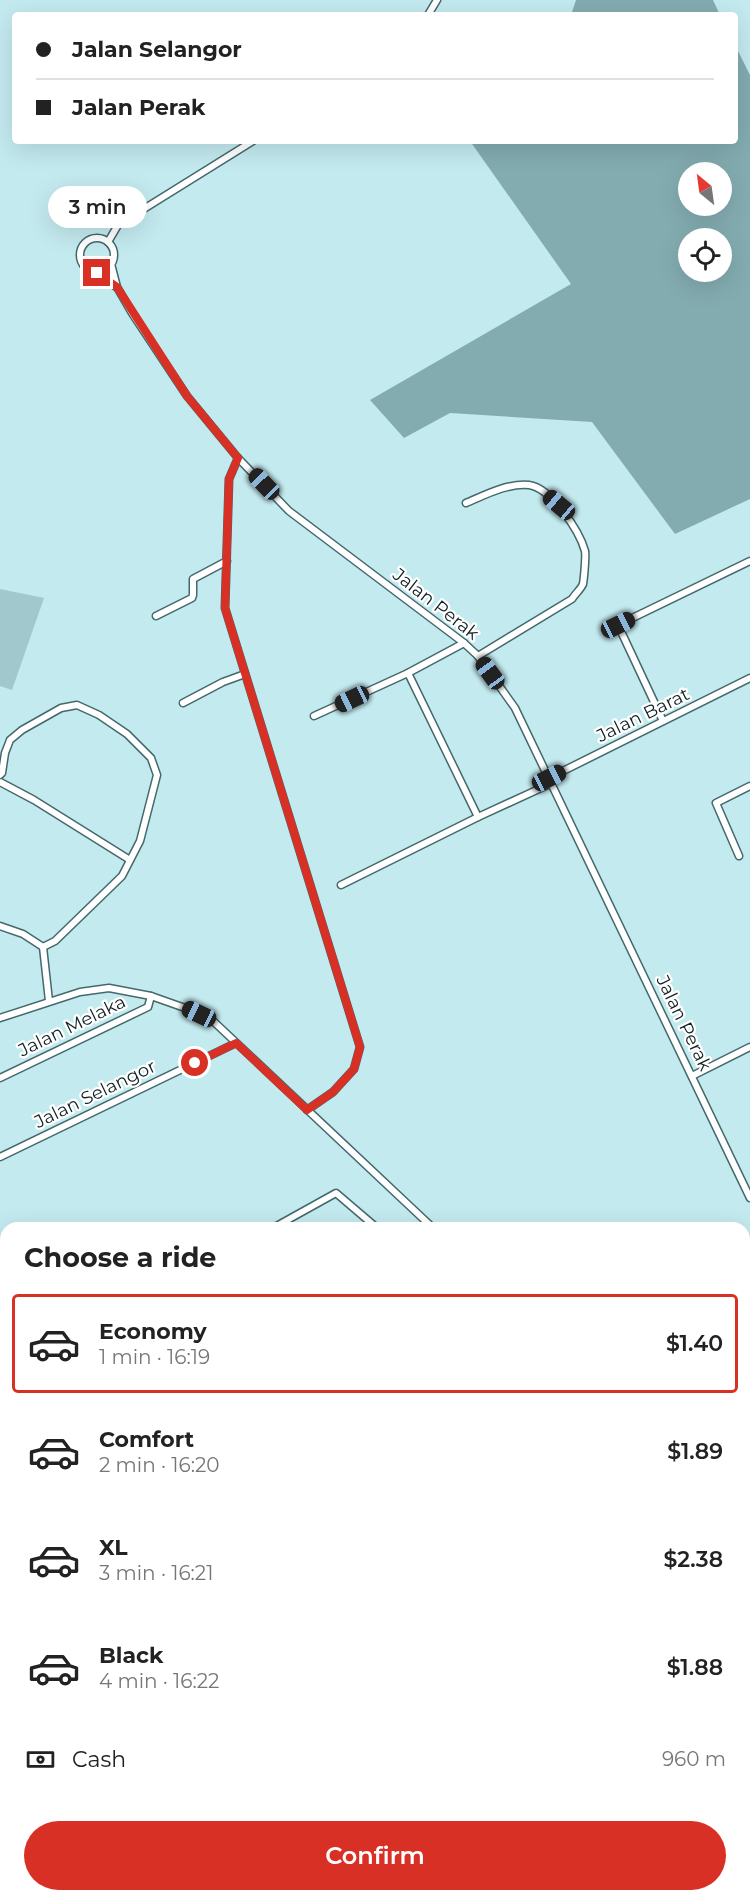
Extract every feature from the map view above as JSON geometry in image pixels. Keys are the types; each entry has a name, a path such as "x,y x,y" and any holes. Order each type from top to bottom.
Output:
{"street":[{"path":"108,242 118,225 248,144"},
{"path":"98,238 108,242 113,252 111,264 97,273 86,269 80,260 81,249 89,240 98,238"},
{"name":"Jalan Perak","path":"111,264 117,287 187,396 238,458 289,512 464,643 477,656 515,708 750,1198"},
{"name":"Jalan Perak","path":"97,273 117,287"},
{"path":"238,458 229,479 225,608 360,1047 354,1069 333,1092 307,1110"},
{"path":"466,503 507,487 529,485 538,488 559,505 585,552 582,584 572,599 477,656"},
{"path":"156,616 192,598 193,579 226,561"},
{"path":"663,721 618,625 750,561"},
{"path":"314,717 408,673 464,643"},
{"path":"408,673 478,816"},
{"path":"183,703 223,682 245,674"},
{"name":"Jalan Barat","path":"341,885 750,678"},
{"path":"0,775 10,740 22,730 61,708 78,705 99,715 127,734 151,758 158,775 140,841 122,876 55,941 43,947"},
{"path":"0,782 130,860"},
{"path":"739,856 716,803 750,786"},
{"path":"0,926 22,934 43,947"},
{"path":"43,947 49,1001"},
{"path":"0,1018 80,992 109,988 151,996 212,1020 427,1222"},
{"name":"Jalan Melaka","path":"0,1078 148,1007 151,996"},
{"name":"Jalan Selangor","path":"0,1157 236,1043"},
{"path":"692,1076 750,1047"},
{"path":"284,1222 336,1193 370,1222"}],"green space":[{"path":"0,589 44,598 12,690 0,686"}],"shaded area":[{"path":"576,0 713,0 719,12 572,12"},
{"path":"738,51 750,75 750,499 675,534 592,422 450,413 404,438 370,400 571,284 472,144 738,144"}],"route":[{"path":"97,273 117,287 187,396 238,458 229,479 225,608 360,1047 354,1069 333,1092 307,1110 236,1043 195,1063"}]}
